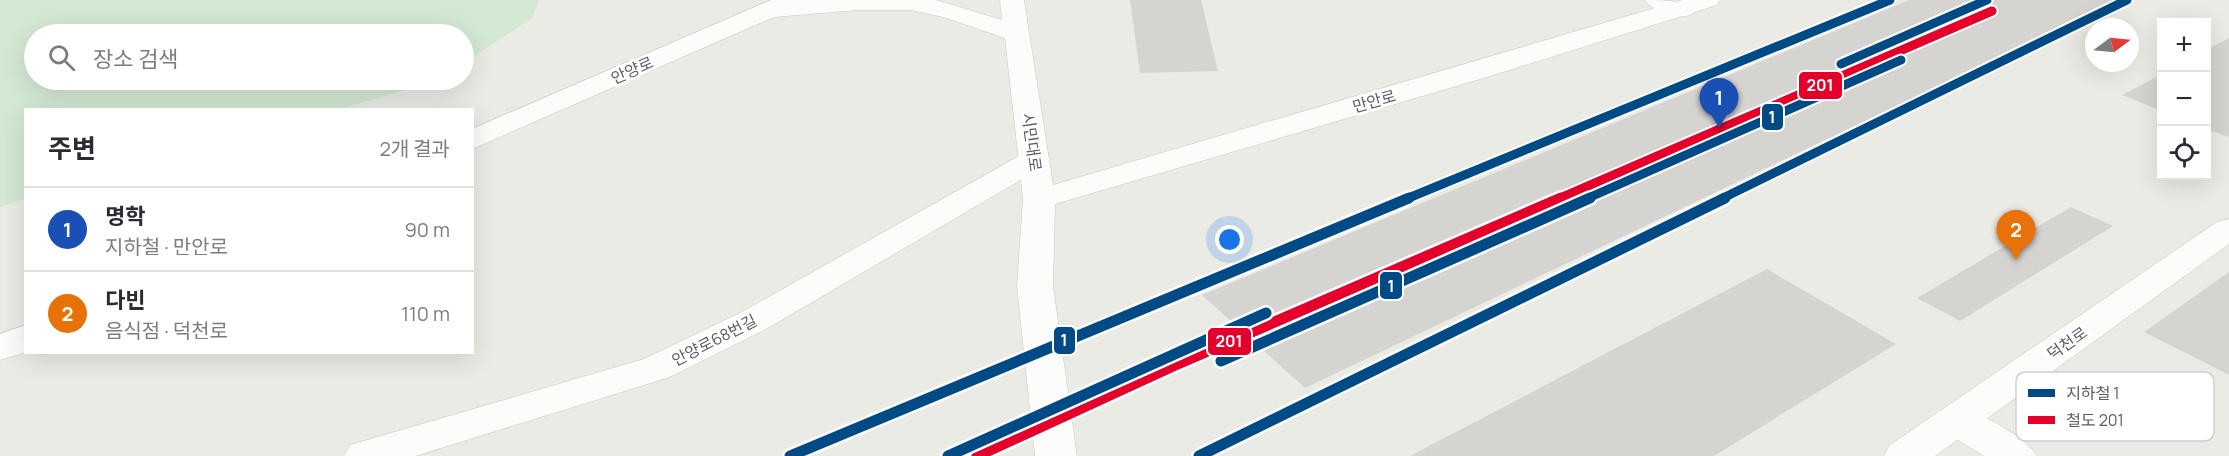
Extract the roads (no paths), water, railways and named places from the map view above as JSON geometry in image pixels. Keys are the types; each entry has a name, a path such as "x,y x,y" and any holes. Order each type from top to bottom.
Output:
{"street":[{"name":"시민대로","path":"1012,0 1039,199 1035,286 1056,456"},
{"name":"만안로","path":"1039,199 1669,5 1708,0"},
{"name":"안양로","path":"474,139 781,5 880,1 911,3 952,11 1017,34"},
{"name":"안양로68번길","path":"366,456 657,368 755,320 1035,159"},
{"name":"덕천로","path":"2025,372 2229,230"},
{"path":"0,348 24,338"},
{"name":"덕천로","path":"1905,456 2016,378"},
{"path":"1956,420 2016,456"}],"metro line":[{"name":"1","path":"790,456 1129,313 1890,0"},
{"name":"1","path":"1841,64 1987,0"},
{"name":"1","path":"1199,456 2127,0"},
{"name":"1","path":"1221,361 1901,60"},
{"name":"1","path":"948,456 1266,313"}],"rail line":[{"name":"201","path":"977,456 1173,366 1992,11"}],"place":[{"name":"명학","path":"1719,128"},
{"name":"다빈","path":"2016,260"}]}
